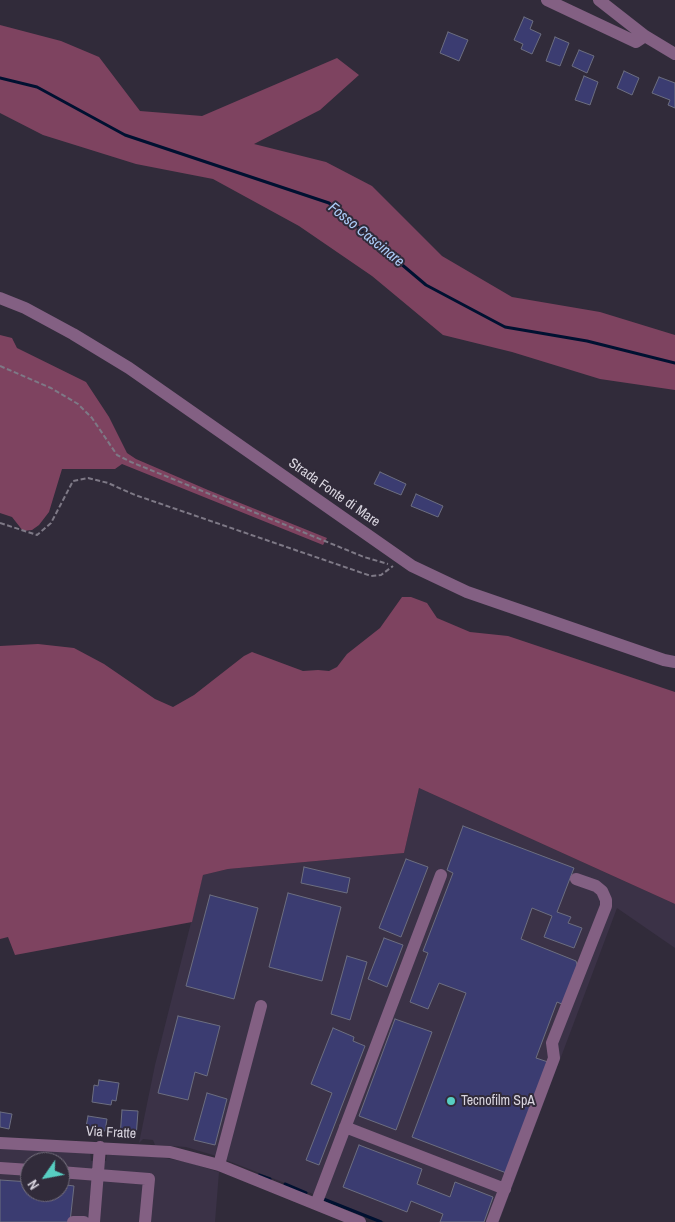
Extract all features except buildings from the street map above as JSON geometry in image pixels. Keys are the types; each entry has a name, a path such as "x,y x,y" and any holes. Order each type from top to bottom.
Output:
{"street":[{"path":"547,0 636,42 645,36"},
{"path":"599,0 645,36 675,54"},
{"name":"Strada Fonte di Mare","path":"0,298 25,308 129,368 412,566 467,592 664,660 675,662"},
{"path":"316,1204 441,875"},
{"path":"492,1222 554,1058 552,1043 606,906 606,900 602,891 596,886 576,879"},
{"path":"219,1165 261,1006"},
{"path":"345,1127 505,1189"},
{"name":"Via Fratte","path":"0,1143 170,1152 219,1165 360,1222"},
{"path":"94,1222 100,1147"},
{"path":"0,1168 20,1169"},
{"path":"70,1173 149,1179 145,1222"},
{"path":"73,1222 84,1222"}],"path":[{"path":"0,366 51,388 78,404 92,418 117,454 131,462 346,550 393,566 382,575 371,576 135,495 108,483 88,478 73,481 51,523 37,535 0,523"}],"shaded area":[{"path":"0,25 61,41 99,57 140,111 202,116 337,58 359,75 320,110 254,144 326,162 372,186 442,256 512,297 600,312 675,335 675,390 600,379 512,352 443,335 372,276 299,226 213,179 136,164 43,135 0,113"},
{"path":"0,335 12,338 17,348 86,382 109,417 127,453 136,459 327,538 323,545 122,464 115,469 62,469 49,512 39,525 32,530 23,531 12,517 0,513"},
{"path":"402,597 411,597 427,603 437,618 470,632 508,636 675,692 675,904 419,788 404,853 228,869 203,875 192,922 15,955 8,937 0,939 0,646 38,644 74,648 104,664 155,699 173,707 194,695 244,656 252,652 303,671 329,671 337,667 347,654 380,628"},
{"path":"419,788 675,904 675,948 617,908 499,1222 385,1222 213,1155 186,1147 155,1145 153,1140 143,1139 139,1143 155,1065 203,875 228,869 404,853"},
{"path":"0,1148 90,1151 91,1161 106,1161 107,1154 159,1157 187,1162 219,1172 215,1222 0,1222"}],"waterway":[{"name":"Fosso Cascinare","path":"0,78 37,87 125,135 329,203 426,285 505,327 587,341 675,363"},
{"path":"259,1175 270,1179"},
{"path":"285,1184 306,1193"},
{"path":"321,1198 381,1222"}],"place":[{"name":"Tecnofilm SpA","path":"451,1101"}]}
